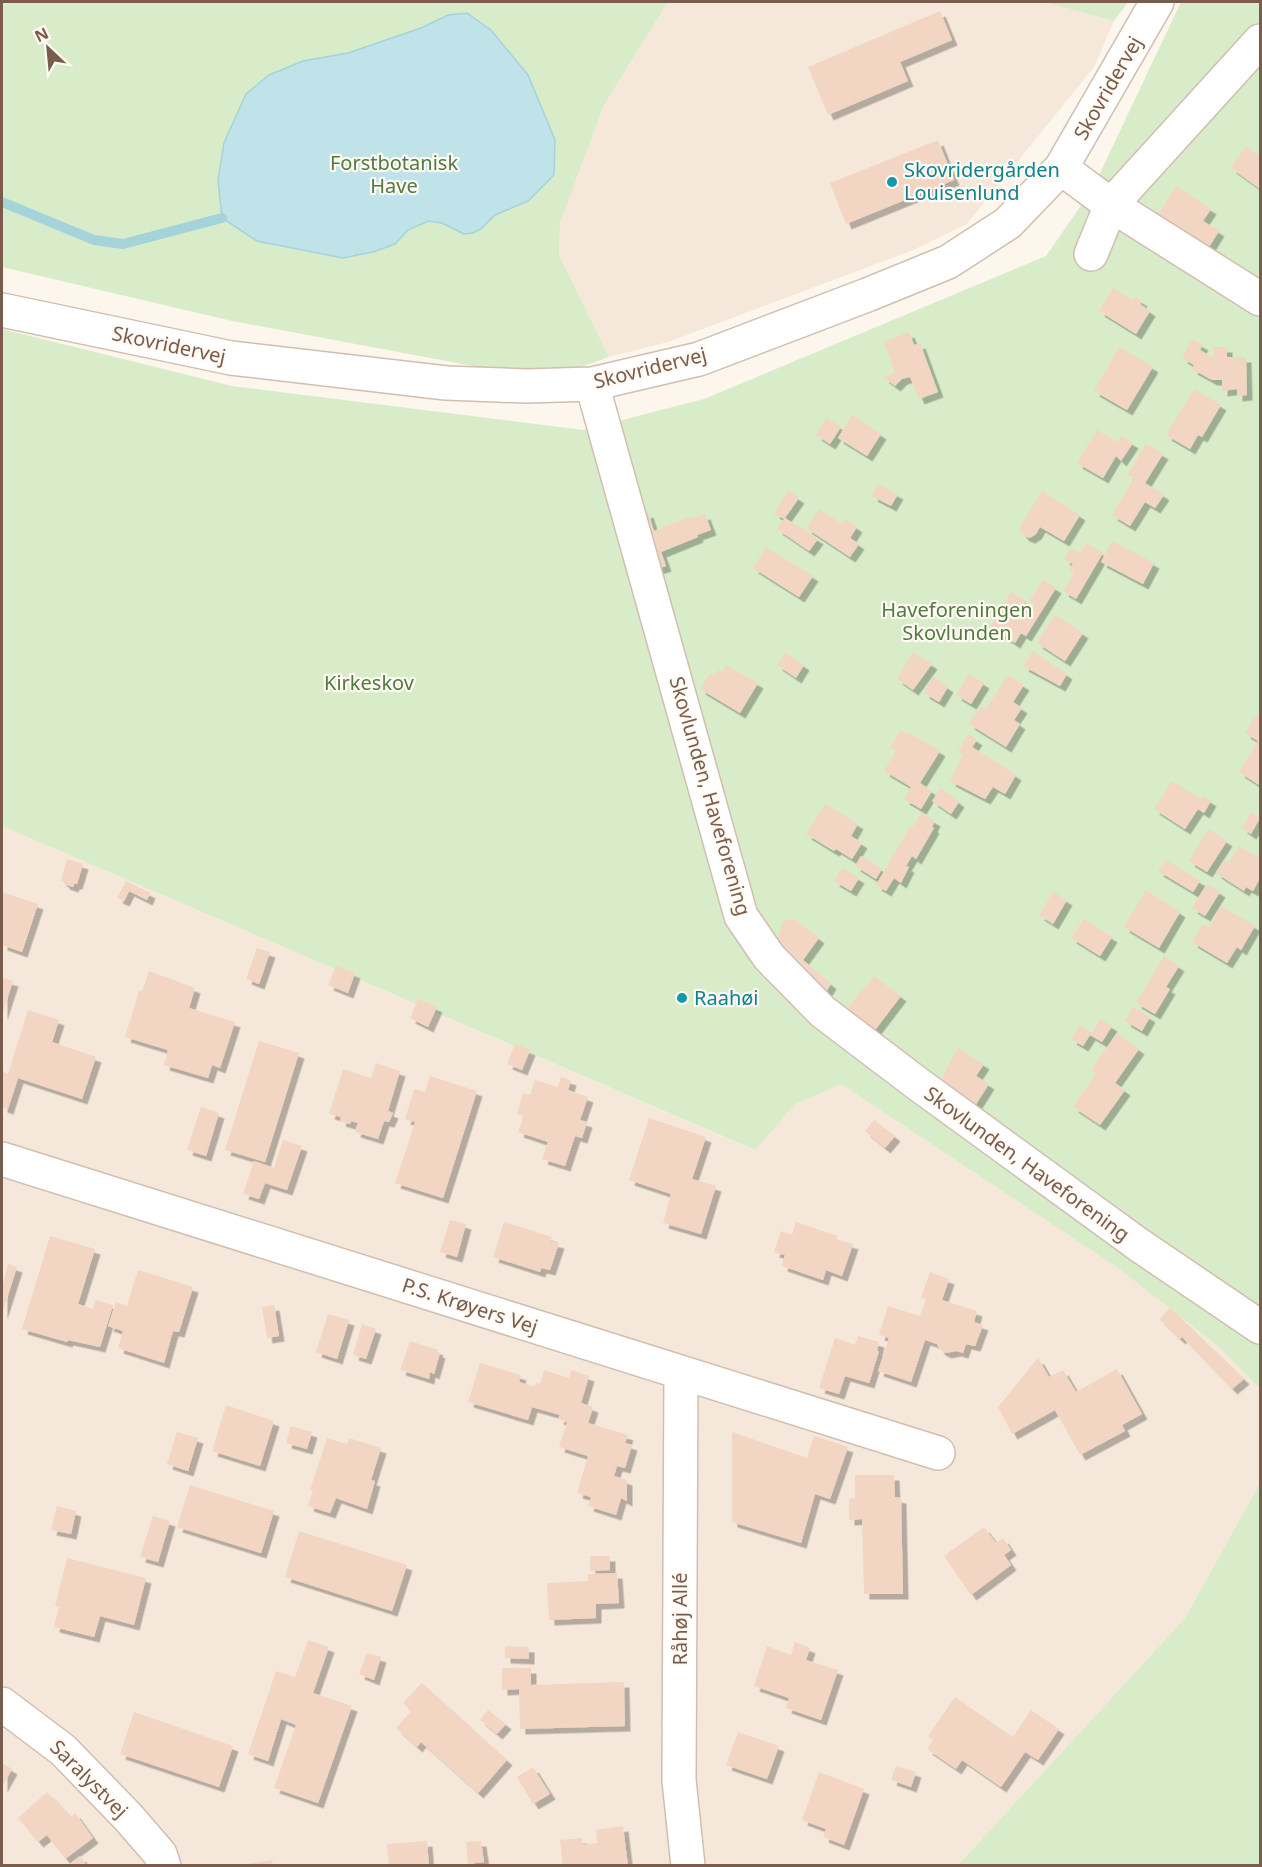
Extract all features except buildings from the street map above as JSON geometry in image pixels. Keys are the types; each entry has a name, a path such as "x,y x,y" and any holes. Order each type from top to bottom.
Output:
{"street":[{"name":"Skovridervej","path":"2,310 231,358 446,383 527,386 592,384 699,358 948,262 1008,223 1061,168 1157,2"},
{"path":"1091,254 1111,205 1260,41"},
{"path":"1061,168 1111,205 1260,299"},
{"name":"Skovlunden, Haveforening","path":"592,384 741,916 769,957 823,1012 918,1084 1139,1245 1260,1327"},
{"name":"P.S. Krøyers Vej","path":"2,1159 938,1454"},
{"name":"Råhøj Allé","path":"681,1373 679,1780 688,1866"},
{"name":"Saralystvej","path":"2,1704 63,1750 128,1817 160,1854 164,1866"}],"shaded area":[{"path":"668,2 1044,2 1114,21 1094,67 967,224 911,251 668,342 609,357 559,255 560,223 604,105"},
{"path":"2,826 754,1150 794,1105 841,1084 1115,1266 1218,1346 1260,1389 1260,1483 1185,1618 959,1865 2,1865"}],"green space":[{"name":"Forstbotanisk Have","path":"2,2 668,2 604,105 560,223 559,255 609,357 578,368 500,371 232,321 2,267"},
{"path":"1044,2 1128,2 1114,21"},
{"path":"1181,2 1260,2 1260,1389 1218,1346 1115,1266 841,1084 794,1105 755,1150 2,826 2,329 232,386 583,430 704,399 1046,256 1093,188"},
{"path":"1260,1483 1260,1865 959,1865 1185,1618"}],"water":[{"path":"467,13 491,30 528,75 555,140 554,175 528,201 495,215 481,229 473,233 464,234 442,223 428,221 408,230 395,244 373,252 343,258 257,241 222,218 218,180 224,143 246,94 269,75 303,61 348,53 421,28 448,15"}],"waterway":[{"path":"2,202 94,240 123,244 222,218"}],"place":[{"name":"Skovridergården Louisenlund","path":"892,182"},
{"name":"Raahøi","path":"682,998"}],"park label":[{"name":"Haveforeningen Skovlunden","path":"957,622"},
{"name":"Kirkeskov","path":"369,683"}]}
